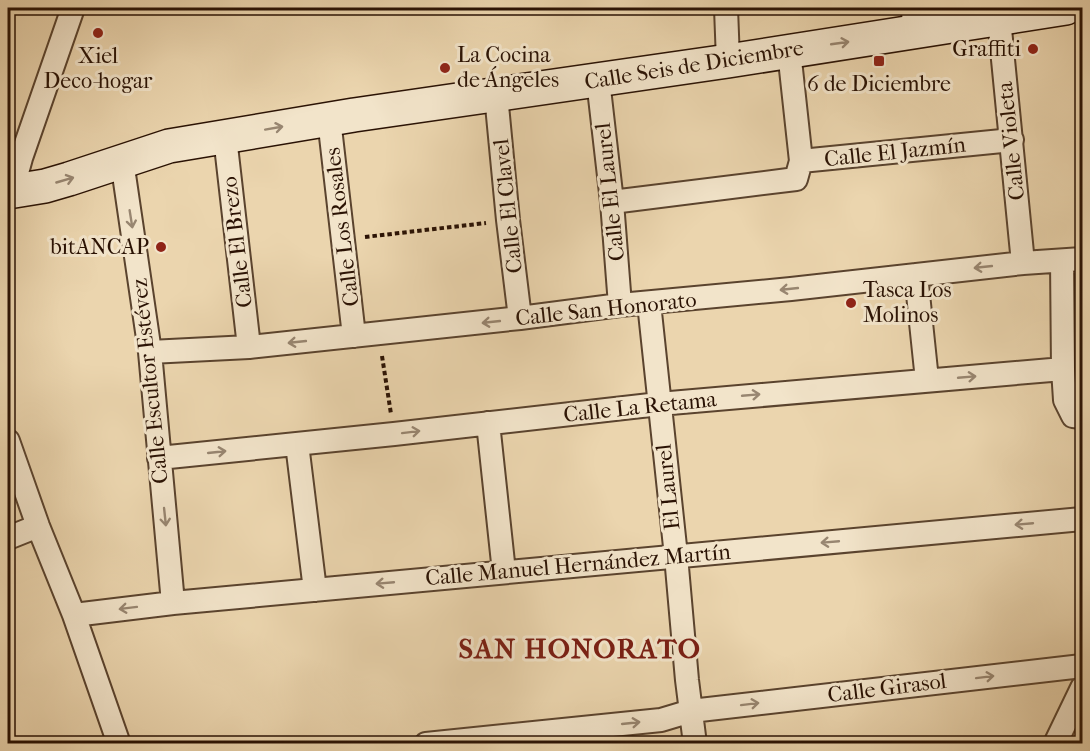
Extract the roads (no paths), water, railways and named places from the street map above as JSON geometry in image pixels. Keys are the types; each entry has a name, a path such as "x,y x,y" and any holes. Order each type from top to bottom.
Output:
{"street":[{"path":"10,191 73,8"},
{"path":"726,8 728,61"},
{"name":"Calle Seis de Diciembre","path":"10,191 45,186 162,148 225,137 329,119 789,51 914,20 999,19 1066,8"},
{"name":"Calle Violeta","path":"999,19 1023,263"},
{"path":"789,51 801,161"},
{"name":"Calle El Laurel","path":"598,80 612,202 620,305"},
{"name":"Calle El Clavel","path":"496,94 520,318"},
{"name":"Calle Los Rosales","path":"329,119 354,336"},
{"name":"Calle El Brezo","path":"225,137 249,347"},
{"name":"Calle El Jazmín","path":"612,202 796,179 801,161 1012,140"},
{"name":"Calle Escultor Estévez","path":"122,161 150,352 174,603"},
{"path":"1072,260 1063,369 1065,400 1073,416 1083,417"},
{"name":"Calle San Honorato","path":"150,352 249,347 620,305 1023,263 1072,260"},
{"path":"916,275 927,380"},
{"name":"El Laurel","path":"649,303 695,744"},
{"name":"Calle La Retama","path":"159,458 659,404 1063,369"},
{"path":"488,423 504,572"},
{"path":"8,441 38,526 74,615 119,744"},
{"path":"297,444 315,590"},
{"name":"Calle Manuel Hernández Martín","path":"74,615 174,603 1083,519"},
{"path":"8,538 38,526"},
{"name":"Calle Girasol","path":"426,744 661,720 692,711 1083,666"},
{"path":"1055,744 1083,688"}],"place":[{"name":"Xiel Deco-hogar","path":"98,33"},
{"name":"Graffiti","path":"1033,49"},
{"name":"6 de Diciembre","path":"879,61"},
{"name":"La Cocina de Ángeles","path":"445,68"},
{"name":"bitANCAP","path":"161,247"},
{"name":"Tasca Los Molinos","path":"851,303"}],"district":[{"name":"SAN HONORATO","path":"580,648"}]}
